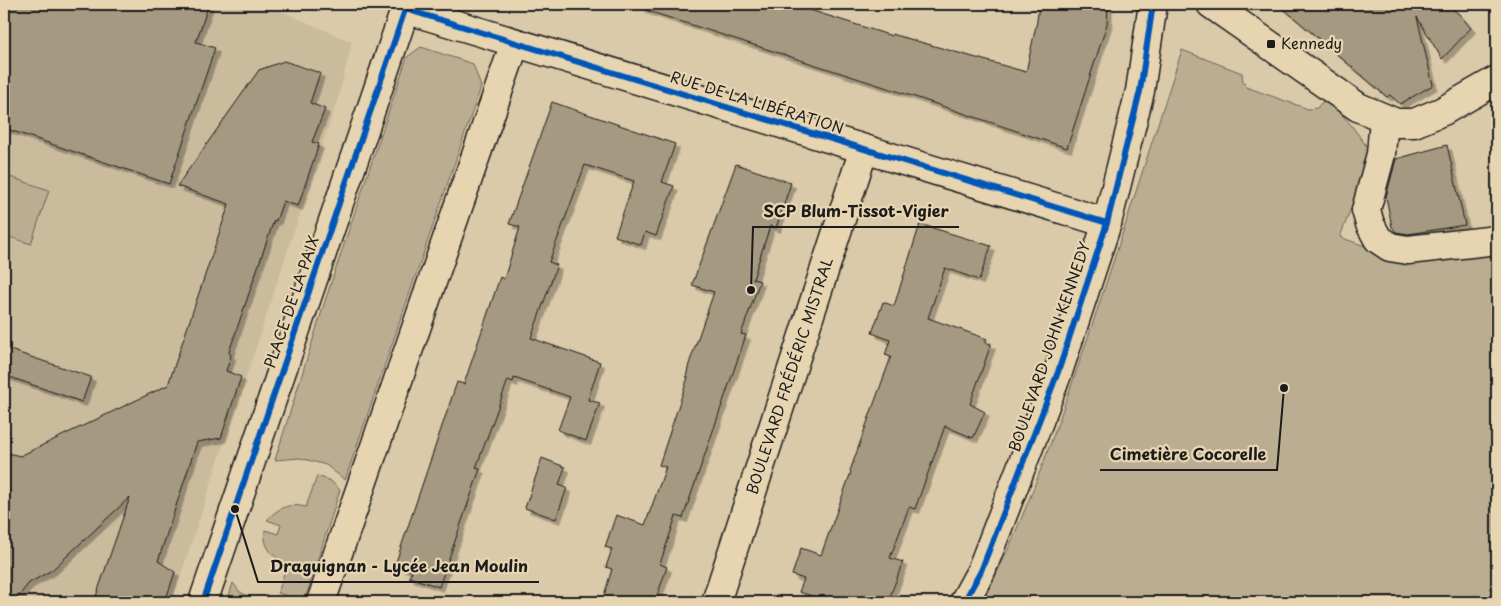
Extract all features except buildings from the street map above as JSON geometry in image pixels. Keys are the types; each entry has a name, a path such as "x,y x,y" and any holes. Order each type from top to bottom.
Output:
{"street":[{"name":"BOULEVARD JOHN KENNEDY","path":"964,602 981,570 1058,372 1107,223 1140,91 1153,4"},
{"path":"1211,4 1358,107 1396,123 1414,123 1443,111 1497,80"},
{"name":"RUE DE LA LIBÉRATION","path":"406,6 516,43 1107,223"},
{"name":"PLACE DE LA PAIX","path":"203,602 406,6"},
{"path":"321,602 516,43"},
{"path":"1384,119 1381,154 1366,210 1370,224 1378,239 1390,247 1408,250 1497,240"},
{"name":"BOULEVARD FRÉDÉRIC MISTRAL","path":"716,602 864,149"}],"shaded area":[{"path":"4,4 265,4 352,42 339,95 172,602 4,602"},
{"path":"421,47 473,64 481,87 345,480 326,465 300,458 275,460 326,298 407,57"},
{"path":"1182,50 1242,73 1246,87 1308,109 1317,108 1326,97 1352,126 1372,154 1340,237 1403,260 1497,250 1497,602 982,602 1009,548 1054,435 1102,296"},
{"path":"4,175 49,190 31,244 4,235"},
{"path":"317,476 331,481 340,490 306,596 294,598 278,593 287,564 273,555 267,547 265,530 278,534 281,525 267,520 280,509 289,506 306,507"},
{"path":"233,583 240,592 259,602 227,602"}],"cycle path":[{"path":"203,602 407,4"},
{"path":"964,602 981,571 1058,372 1107,223 1140,91 1153,4"},
{"path":"405,9 1107,223"}],"place":[{"name":"Kennedy","path":"1271,44"},
{"name":"SCP Blum-Tissot-Vigier","path":"751,290"},
{"name":"Cimetière Cocorelle","path":"1284,388"},
{"name":"Draguignan - Lycée Jean Moulin","path":"235,509"}]}
